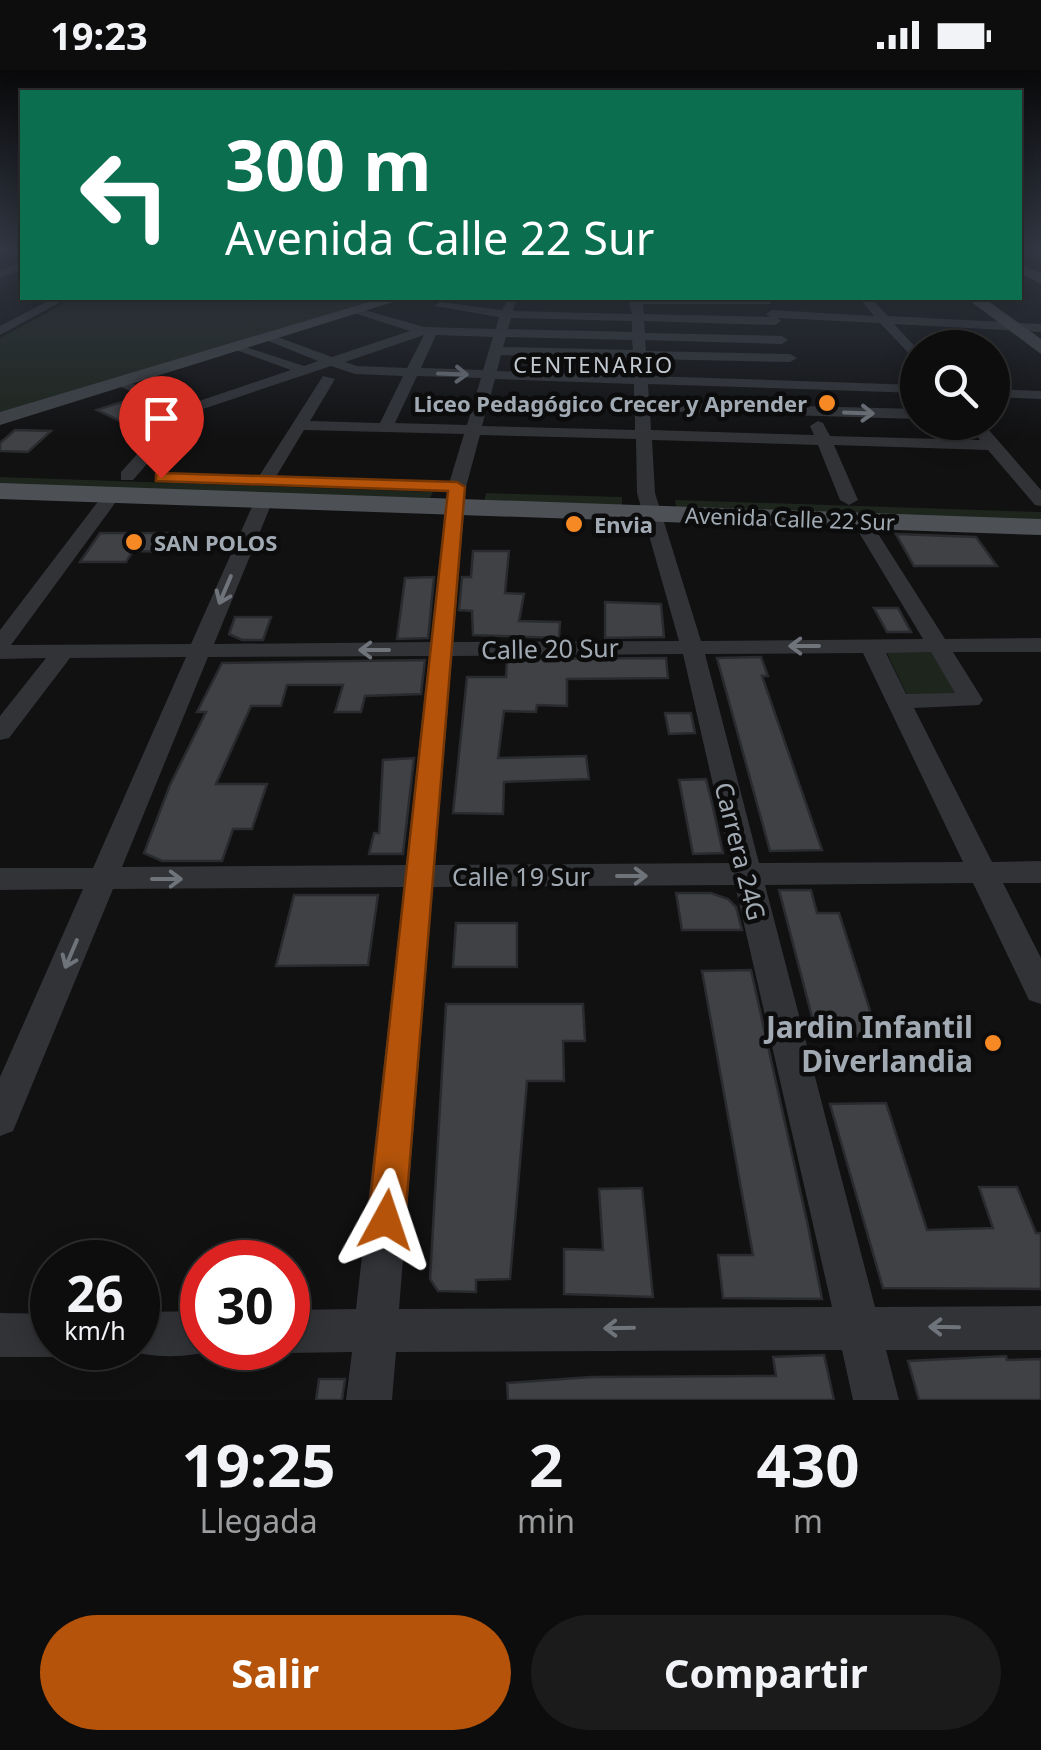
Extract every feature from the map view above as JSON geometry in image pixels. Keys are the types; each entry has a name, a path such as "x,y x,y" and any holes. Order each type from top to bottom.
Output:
{"main road":[{"path":"0,419 348,313"},
{"path":"994,313 1041,348"},
{"name":"Avenida Calle 22 Sur","path":"0,472 120,486"},
{"name":"Avenida Calle 22 Sur","path":"0,492 120,486 855,510 1041,504"},
{"name":"Avenida Calle 22 Sur","path":"855,510 1041,527"}],"street":[{"path":"0,330 33,313"},
{"path":"368,313 428,331 782,340"},
{"path":"370,1400 456,497 506,313"},
{"path":"604,313 638,317 703,313"},
{"name":"Carrera 24G","path":"638,313 642,435 649,504 692,646 876,1400"},
{"path":"772,313 855,510 971,700 898,700"},
{"path":"812,313 1041,328"},
{"path":"878,313 900,338"},
{"path":"0,649 120,486 186,410 428,331"},
{"path":"386,428 428,331"},
{"path":"267,338 355,370 900,388"},
{"path":"238,346 328,379 355,370"},
{"path":"496,350 790,358"},
{"path":"0,1119 200,651 264,490 328,379"},
{"path":"119,383 186,410"},
{"path":"1010,393 1041,395"},
{"path":"481,402 900,414"},
{"path":"300,425 992,445"},
{"path":"988,440 1041,504"},
{"name":"Calle 20 Sur","path":"0,649 63,652 1041,645"},
{"path":"871,646 1041,990"},
{"path":"0,732 63,652"},
{"name":"Calle 19 Sur","path":"0,879 1041,872"},
{"path":"310,1332 1041,1328"},
{"path":"0,1335 30,1334"}],"shaded area":[{"path":"46,313 332,313 0,413 0,338"},
{"path":"0,477 433,492 430,498 0,486"},
{"path":"486,493 622,497 622,507 484,503"},
{"path":"675,500 1041,512 1041,521 676,508"},
{"path":"886,651 934,651 958,695 907,695"}],"building":[{"path":"128,400 159,413 126,424 97,410"},
{"path":"15,430 51,431 28,452 0,451 0,443"},
{"name":"SAN POLOS","path":"100,533 179,533 169,552 133,551 126,562 80,562"},
{"path":"896,534 976,537 997,566 914,566"},
{"path":"473,551 509,551 505,593 524,594 519,621 560,622 559,638 473,635 472,611 459,610 462,577 471,577"},
{"path":"434,577 428,638 397,639 405,578"},
{"path":"605,602 661,604 664,637 605,638"},
{"path":"874,608 898,608 911,632 887,632"},
{"path":"235,617 271,617 263,640 242,640 229,634"},
{"path":"761,657 768,676 762,676 822,850 770,851 717,658"},
{"path":"666,658 668,678 567,679 567,706 537,705 536,712 504,711 498,758 586,756 589,779 504,782 503,814 453,813 467,677 506,677 507,659"},
{"path":"425,660 421,694 365,696 361,712 335,712 343,685 287,685 281,706 251,706 216,784 267,784 252,829 233,829 222,861 162,861 144,853 170,785 206,712 197,712 222,663"},
{"path":"665,713 691,713 695,733 669,734"},
{"path":"414,758 403,854 369,854 374,833 379,833 383,760"},
{"path":"706,779 723,853 693,854 679,780"},
{"path":"779,890 811,890 817,913 839,913 878,1036 817,1036"},
{"path":"676,893 711,893 728,899 736,907 742,930 682,930"},
{"path":"294,895 378,895 368,965 276,966"},
{"path":"456,923 517,923 517,967 453,967"},
{"path":"751,970 822,1299 723,1298 718,1255 753,1255 702,971"},
{"path":"446,1004 583,1004 585,1041 563,1041 564,1081 527,1081 510,1279 476,1280 476,1292 438,1291 430,1279"},
{"path":"886,1103 927,1230 993,1228 979,1187 1017,1187 1036,1233 1041,1233 1041,1289 883,1288 830,1104"},
{"path":"642,1188 653,1297 564,1294 564,1249 603,1250 599,1189"},
{"path":"824,1355 834,1400 508,1400 507,1383 591,1377 776,1376 773,1357"},
{"path":"1006,1356 1007,1360 1041,1359 1041,1400 919,1400 908,1361"},
{"path":"319,1379 345,1379 342,1400 316,1400"}],"place":[{"name":"Liceo Pedagógico Crecer y Aprender","path":"827,403"},
{"name":"Envia","path":"574,524"},
{"name":"SAN POLOS","path":"134,542"},
{"name":"Jardin Infantil Diverlandia","path":"993,1043"}],"district":[{"name":"CENTENARIO","path":"594,364"}],"route":[{"path":"161,478 457,487 386,1220"}]}
